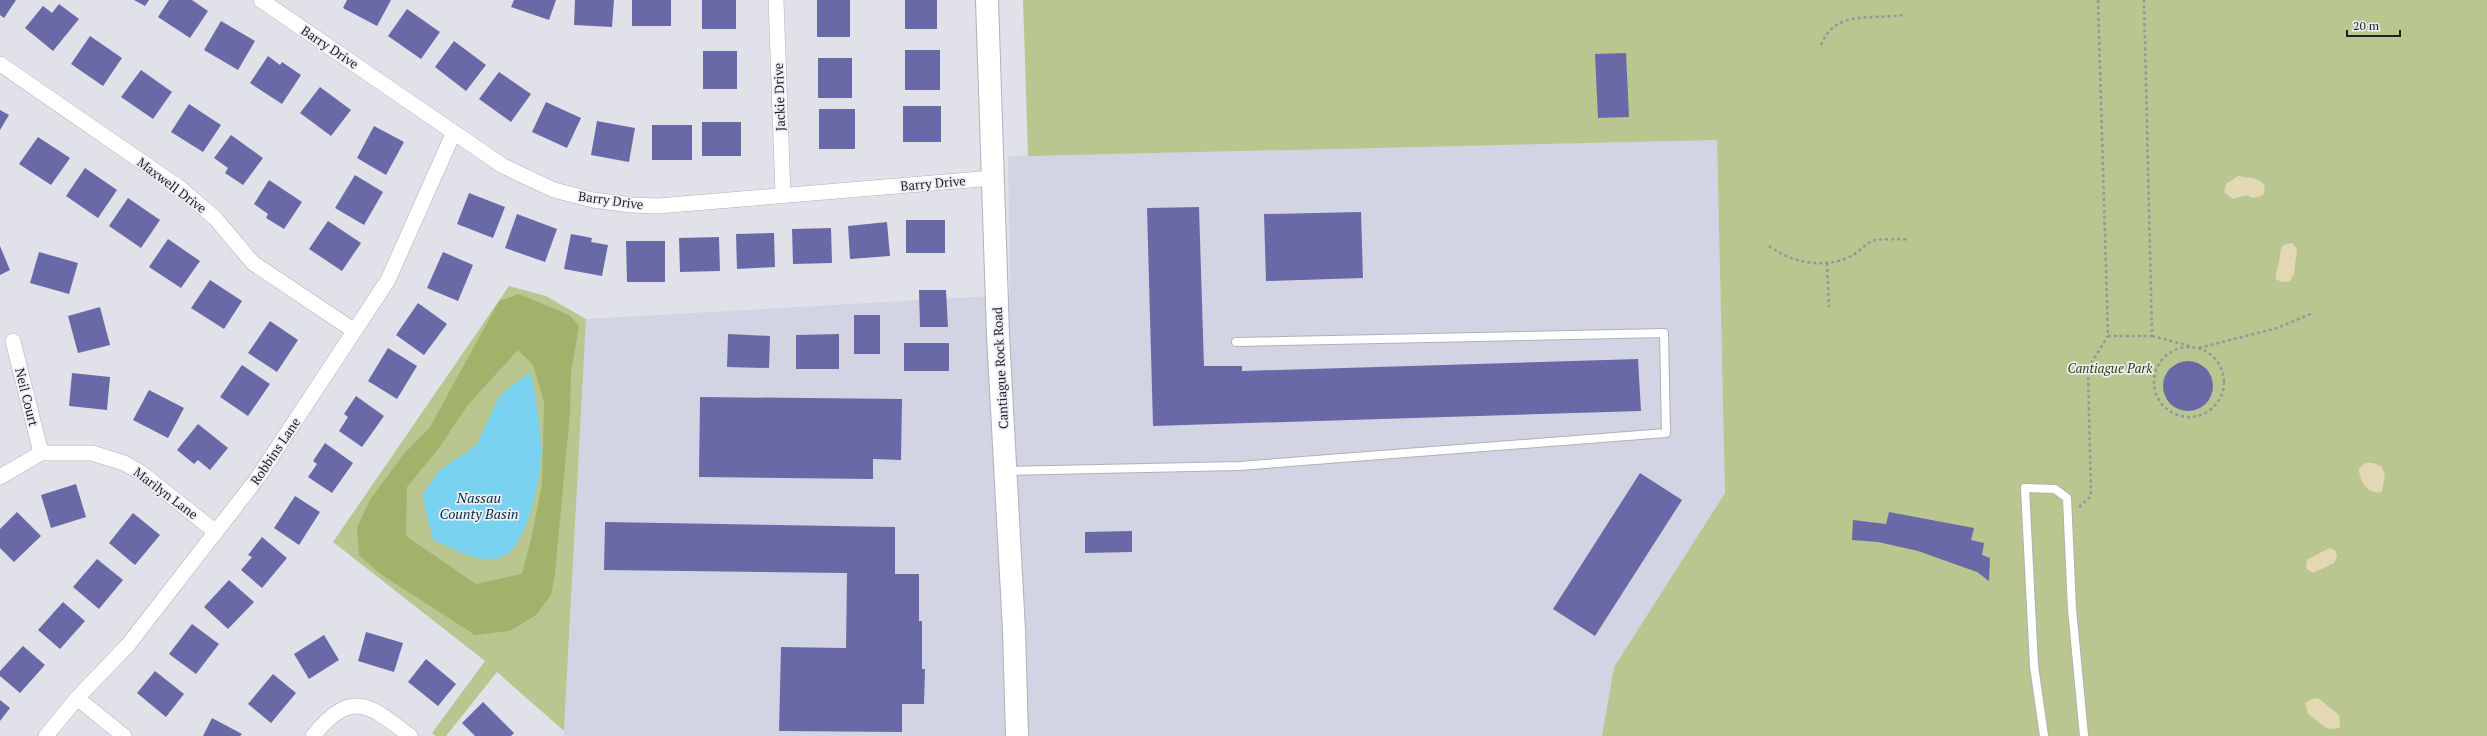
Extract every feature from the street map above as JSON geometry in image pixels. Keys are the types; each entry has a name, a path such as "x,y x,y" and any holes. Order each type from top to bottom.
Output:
{"main road":[{"name":"Cantiague Rock Road","path":"987,0 993,178 1014,630 1017,736"}],"street":[{"name":"Barry Drive","path":"261,0 503,166 532,181 554,190 593,200 632,205 658,206 993,178"},
{"name":"Jackie Drive","path":"776,0 783,195"},
{"name":"Maxwell Drive","path":"0,64 180,188 215,218 253,263 354,330"},
{"name":"Robbins Lane","path":"46,736 77,698 128,645 256,480 388,280 454,132"},
{"name":"Neil Court","path":"13,341 41,453"},
{"name":"Marilyn Lane","path":"41,453 92,453 124,462 140,472 216,532"},
{"path":"0,477 41,453"},
{"path":"77,698 124,736"},
{"path":"313,736 327,718 340,709 350,706 368,707 410,736"}],"lane":[{"path":"1006,471 1239,466 1666,433 1664,333 1236,342"},
{"path":"2044,736 2034,666 2026,488 2054,489 2068,498 2072,609 2084,736"}],"path":[{"path":"2068,516 2091,496 2088,368 2108,336 2098,0"},
{"path":"2144,0 2152,336"},
{"path":"1821,46 1825,34 1841,21 1903,15"},
{"path":"1769,246 1782,255 1794,260 1807,263 1827,263 1847,258 1874,240 1909,240"},
{"path":"1827,263 1829,307"},
{"path":"2108,336 2152,336 2199,348 2209,353 2217,360 2224,380 2223,391 2218,401 2211,409 2190,416 2179,415 2169,410 2160,401 2155,390 2155,378 2158,366 2165,357 2175,350 2187,347 2199,348 2277,328 2313,313"}],"shaded area":[{"path":"1717,140 1725,493 1614,667 1602,736 564,736 586,319 1010,295 1008,156"}],"green space":[{"name":"Cantiague Park","path":"1023,0 2487,0 2487,736 1602,736 1614,667 1725,493 1717,140 1028,156"},
{"path":"509,286 546,296 586,319 564,731 497,672 446,736 436,736 432,733 485,661 333,542"},
{"path":"519,294 569,315 579,326 571,373 570,413 555,573 551,595 536,615 510,631 475,635 379,573 359,555 357,527 370,500 402,456 430,427 499,301","holes":["518,350 533,365 544,402 542,483 532,535 522,574 476,584 406,536 407,487 439,448 467,406"]}],"sand":[{"path":"2238,176 2253,178 2262,182 2265,189 2263,195 2253,198 2246,195 2233,199 2224,192 2226,184"},
{"path":"2292,243 2297,249 2294,274 2290,281 2281,282 2276,279 2276,272 2281,250 2284,245"},
{"path":"2366,463 2373,463 2381,466 2385,474 2382,492 2372,491 2363,483 2359,473 2359,468"},
{"path":"2329,548 2335,550 2337,556 2334,563 2313,573 2306,568 2307,560"},
{"path":"2318,698 2339,715 2340,728 2328,729 2308,714 2305,703 2311,699"}],"water":[{"name":"Nassau County Basin","path":"530,372 539,420 541,460 536,492 531,510 518,541 509,552 499,558 482,559 465,554 433,540 422,495 441,469 476,446 500,395"}],"building":[{"path":"0,0 16,0 4,18 0,15"},
{"path":"134,0 149,0 145,6"},
{"path":"169,0 192,0 208,11 190,38 158,17"},
{"path":"347,0 391,0 377,26 343,8"},
{"path":"514,0 556,0 549,20 511,7"},
{"path":"575,0 614,0 612,27 574,25"},
{"path":"632,0 671,0 671,26 632,26"},
{"path":"702,0 736,0 736,29 702,29"},
{"path":"817,0 850,0 850,37 817,37"},
{"path":"905,0 937,0 937,29 905,29"},
{"path":"59,4 79,19 53,51 25,28 43,6 52,13"},
{"path":"407,9 440,32 421,59 388,36"},
{"path":"221,21 255,41 238,70 204,50"},
{"path":"90,36 122,58 103,86 71,64"},
{"path":"454,41 486,65 466,91 435,67"},
{"path":"905,50 940,50 940,90 905,90"},
{"path":"703,51 737,51 737,89 703,89"},
{"path":"1626,53 1629,117 1598,118 1595,54"},
{"path":"268,56 280,65 282,62 301,75 282,104 250,83"},
{"path":"818,58 852,58 852,98 818,98"},
{"path":"141,70 172,92 153,119 121,97"},
{"path":"499,72 531,94 511,122 479,99"},
{"path":"320,87 351,110 331,136 300,113"},
{"path":"546,102 581,118 567,148 532,132"},
{"path":"189,104 221,125 203,152 171,132"},
{"path":"903,106 941,106 941,142 903,142"},
{"path":"819,109 855,109 855,149 819,149"},
{"path":"0,110 9,115 0,130"},
{"path":"597,121 635,128 629,162 591,155"},
{"path":"702,122 741,122 741,156 702,156"},
{"path":"652,125 692,125 692,160 652,160"},
{"path":"374,126 404,142 386,175 357,158"},
{"path":"231,135 263,158 243,185 225,173 228,168 214,158"},
{"path":"38,137 70,158 51,185 19,164"},
{"path":"85,168 117,190 98,218 66,196"},
{"path":"355,175 383,192 364,225 335,208"},
{"path":"269,180 302,202 284,229 266,218 268,214 254,204"},
{"path":"469,193 505,207 493,238 457,224"},
{"path":"128,198 160,220 141,248 109,226"},
{"path":"1199,207 1204,366 1242,366 1242,371 1638,359 1641,411 1153,426 1147,208"},
{"path":"1361,212 1363,278 1266,281 1264,214"},
{"path":"517,214 557,229 545,262 505,248"},
{"path":"906,220 945,220 945,253 906,253"},
{"path":"328,221 361,243 342,271 309,249"},
{"path":"887,222 890,256 850,259 848,226"},
{"path":"831,228 832,263 793,264 792,229"},
{"path":"774,233 775,267 737,269 736,234"},
{"path":"571,234 592,238 591,242 608,245 602,276 564,269"},
{"path":"719,237 720,271 680,272 679,238"},
{"path":"168,239 200,261 181,288 149,267"},
{"path":"626,241 665,241 665,282 627,282"},
{"path":"0,246 10,270 0,275"},
{"path":"39,252 78,263 69,294 30,283"},
{"path":"443,252 473,265 458,301 427,288"},
{"path":"210,280 242,301 224,329 191,308"},
{"path":"919,290 946,290 948,327 920,327"},
{"path":"418,303 447,324 424,355 396,335"},
{"path":"100,307 110,345 78,353 68,316"},
{"path":"854,315 880,315 880,354 854,354"},
{"path":"270,321 298,340 277,372 248,353"},
{"path":"728,334 770,336 769,368 727,367"},
{"path":"839,334 839,369 796,369 796,335"},
{"path":"904,343 949,343 949,371 904,371"},
{"path":"388,348 417,366 397,399 368,381"},
{"path":"2188,361 2197,363 2208,372 2213,386 2211,395 2202,406 2188,411 2179,409 2168,400 2163,386 2165,377 2174,366"},
{"path":"242,365 270,384 248,416 220,397"},
{"path":"72,373 110,377 107,410 69,406"},
{"path":"149,390 184,408 168,438 133,420"},
{"path":"356,396 384,416 362,447 339,431 348,417 344,414"},
{"path":"700,397 902,399 901,460 873,459 873,479 699,477"},
{"path":"198,424 228,448 210,470 198,460 194,464 177,450"},
{"path":"325,443 353,463 332,493 308,477 317,464 313,461"},
{"path":"1640,473 1682,500 1595,636 1553,609"},
{"path":"76,484 86,517 51,528 41,495"},
{"path":"295,496 320,512 299,545 274,528"},
{"path":"17,512 41,536 14,562 0,548 0,529"},
{"path":"1889,512 1974,528 1971,540 1984,543 1982,555 1990,558 1989,581 1977,572 1918,551 1878,542 1852,540 1853,520 1886,524"},
{"path":"133,513 160,535 135,565 109,543"},
{"path":"605,522 895,527 895,574 919,574 919,621 922,621 922,669 925,669 924,704 902,704 902,732 779,731 781,647 846,648 847,573 604,570"},
{"path":"1132,531 1132,552 1085,553 1085,532"},
{"path":"262,537 287,558 262,588 241,570 252,557 248,555"},
{"path":"97,559 123,580 99,609 73,587"},
{"path":"229,580 254,602 228,629 204,607"},
{"path":"63,602 85,621 60,649 38,630"},
{"path":"192,624 219,644 196,674 169,654"},
{"path":"366,632 403,643 394,672 358,661"},
{"path":"324,635 339,660 309,679 294,654"},
{"path":"23,646 45,665 20,693 0,676 0,671"},
{"path":"426,659 456,684 438,706 408,682"},
{"path":"155,671 184,694 166,717 137,693"},
{"path":"273,674 296,693 271,723 248,704"},
{"path":"0,700 10,708 0,721"},
{"path":"483,702 514,733 511,736 475,736 462,723"},
{"path":"212,718 242,734 240,736 203,736"}]}
